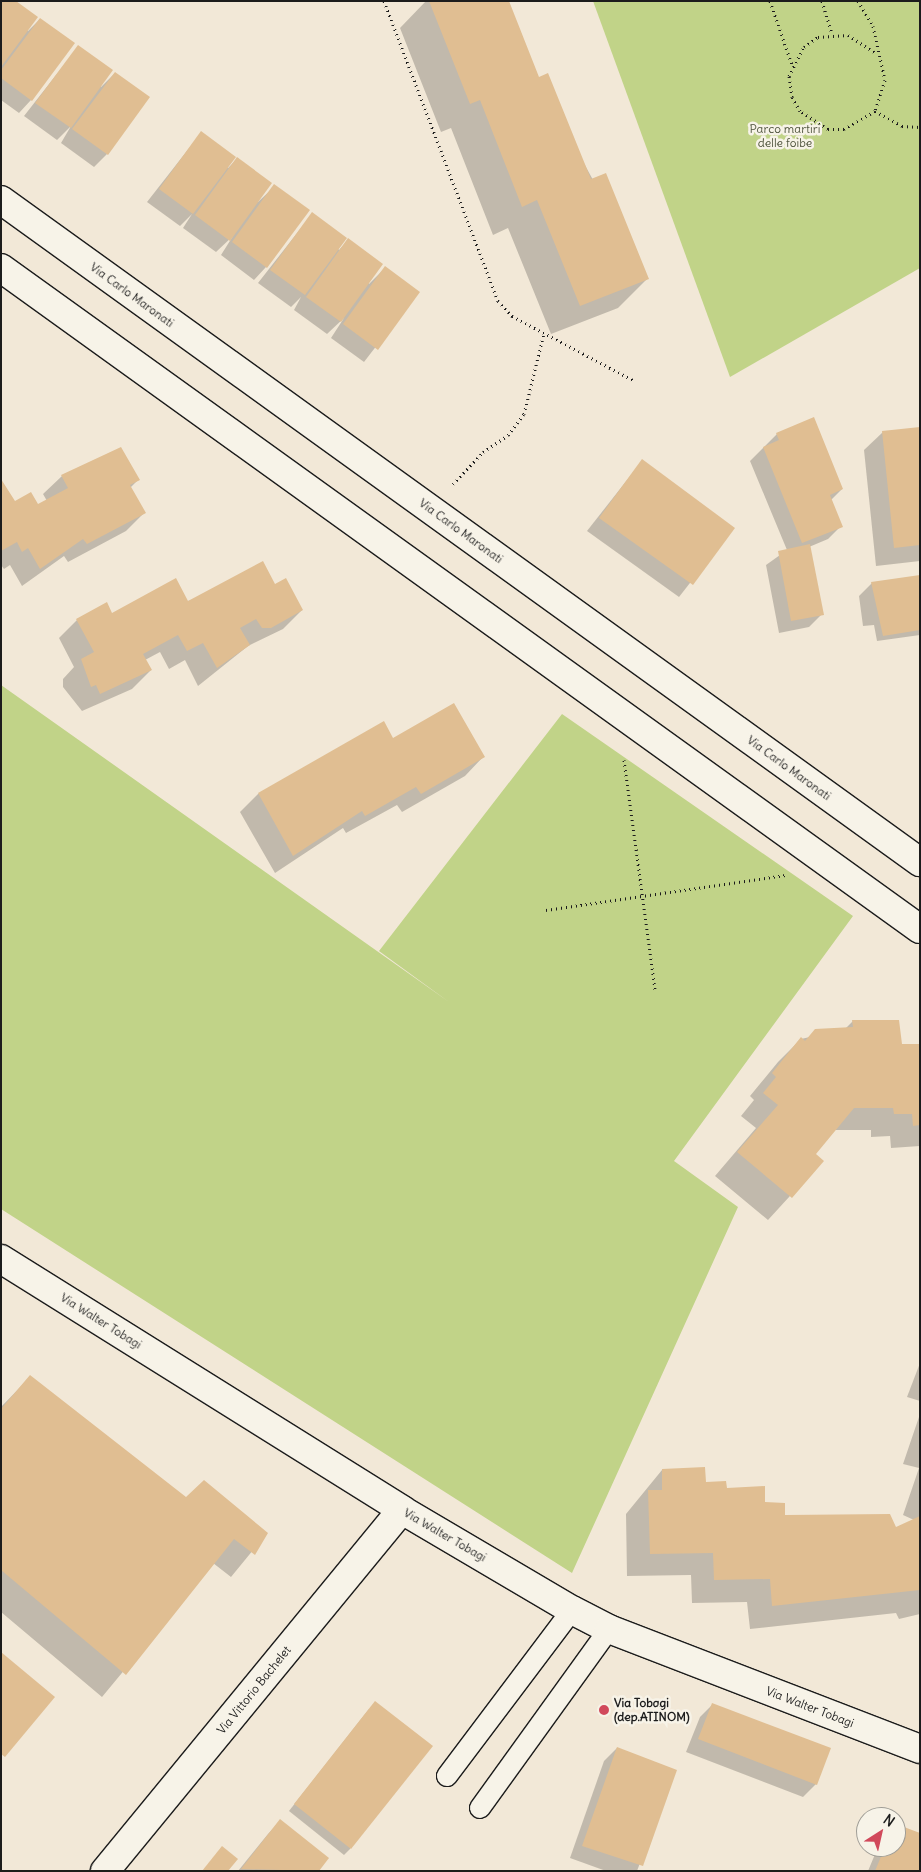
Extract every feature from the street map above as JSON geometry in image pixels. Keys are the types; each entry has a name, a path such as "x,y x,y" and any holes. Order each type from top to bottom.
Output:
{"street":[{"name":"Via Carlo Maronati","path":"1,200 920,862"},
{"path":"1,268 920,929"},
{"name":"Via Walter Tobagi","path":"1,1259 402,1510 572,1610 609,1629 920,1749"},
{"name":"Via Vittorio Bachelet","path":"105,1871 402,1510"}],"lane":[{"path":"447,1776 572,1610"},
{"path":"480,1808 609,1629"}],"path":[{"path":"384,1 485,275 512,316 633,380"},
{"path":"770,1 793,65 792,97 812,122 844,129 875,111 885,80 876,54 873,26 858,1"},
{"path":"822,1 832,34"},
{"path":"793,65 804,47 832,34 864,42 876,54"},
{"path":"875,111 902,126 920,127"},
{"path":"459,476 508,435 524,414 544,334"},
{"path":"618,712 655,990"},
{"path":"546,910 835,868"}],"green space":[{"name":"Parco martiri delle foibe","path":"593,1 920,1 920,268 730,377"},
{"path":"1,685 449,1002 379,951 562,714 853,916 674,1161 738,1207 572,1573 1,1209"}],"building":[{"path":"1,1 16,1 38,17 1,67"},
{"path":"429,1 509,1 539,77 548,73 591,179 606,173 649,279 580,306 537,200 522,207 480,100 470,104"},
{"path":"40,18 75,43 32,101 1,78 1,70"},
{"path":"78,45 113,70 71,128 35,103"},
{"path":"115,72 150,97 108,155 72,129"},
{"path":"201,131 236,157 193,214 159,189"},
{"path":"237,157 272,183 230,241 195,215"},
{"path":"274,184 310,210 267,268 232,242"},
{"path":"312,212 347,238 305,295 270,270"},
{"path":"348,238 383,264 341,322 306,297"},
{"path":"385,266 420,292 378,350 343,324"},
{"path":"814,417 843,489 830,495 843,527 802,543 763,447 779,440 776,433"},
{"path":"920,427 920,545 894,548 882,431"},
{"path":"121,447 140,480 130,485 146,513 87,544 83,539 40,569 28,548 22,552 17,542 1,551 1,479 15,501 31,492 38,504 68,488 61,475"},
{"path":"642,459 735,528 693,585 599,518"},
{"path":"810,544 824,615 791,621 778,551"},
{"path":"263,561 275,584 286,578 303,610 271,628 262,628 256,619 240,628 250,645 217,668 203,643 187,651 178,635 143,654 152,670 100,694 96,685 91,687 81,659 94,652 76,619 107,602 112,613 176,578 188,601"},
{"path":"920,575 920,630 883,636 871,582"},
{"path":"454,703 485,757 421,794 416,787 365,816 362,811 293,856 258,793 384,721 393,738"},
{"path":"852,1020 899,1020 902,1044 920,1044 920,1125 913,1126 912,1114 894,1114 893,1108 854,1108 816,1154 824,1161 792,1198 737,1152 778,1105 763,1093 776,1077 772,1073 801,1037 805,1041 815,1029 853,1027"},
{"path":"30,1375 186,1497 204,1480 268,1533 255,1555 234,1539 126,1675 1,1570 1,1409"},
{"path":"705,1467 706,1482 726,1481 727,1488 765,1486 765,1502 785,1503 785,1515 890,1514 896,1527 920,1516 920,1590 772,1606 770,1579 714,1580 713,1553 650,1554 648,1490 662,1490 662,1469"},
{"path":"1,1652 55,1697 5,1757 1,1754"},
{"path":"375,1701 433,1746 351,1849 294,1804"},
{"path":"712,1703 831,1748 817,1785 698,1739"},
{"path":"617,1747 677,1770 643,1866 582,1846"},
{"path":"280,1819 329,1858 319,1871 241,1869"},
{"path":"906,1828 920,1833 920,1871 875,1871 881,1857 906,1857"},
{"path":"222,1846 238,1859 228,1871 202,1871"}],"place":[{"name":"Via Tobagi (dep.ATINOM)","path":"604,1710"}]}
